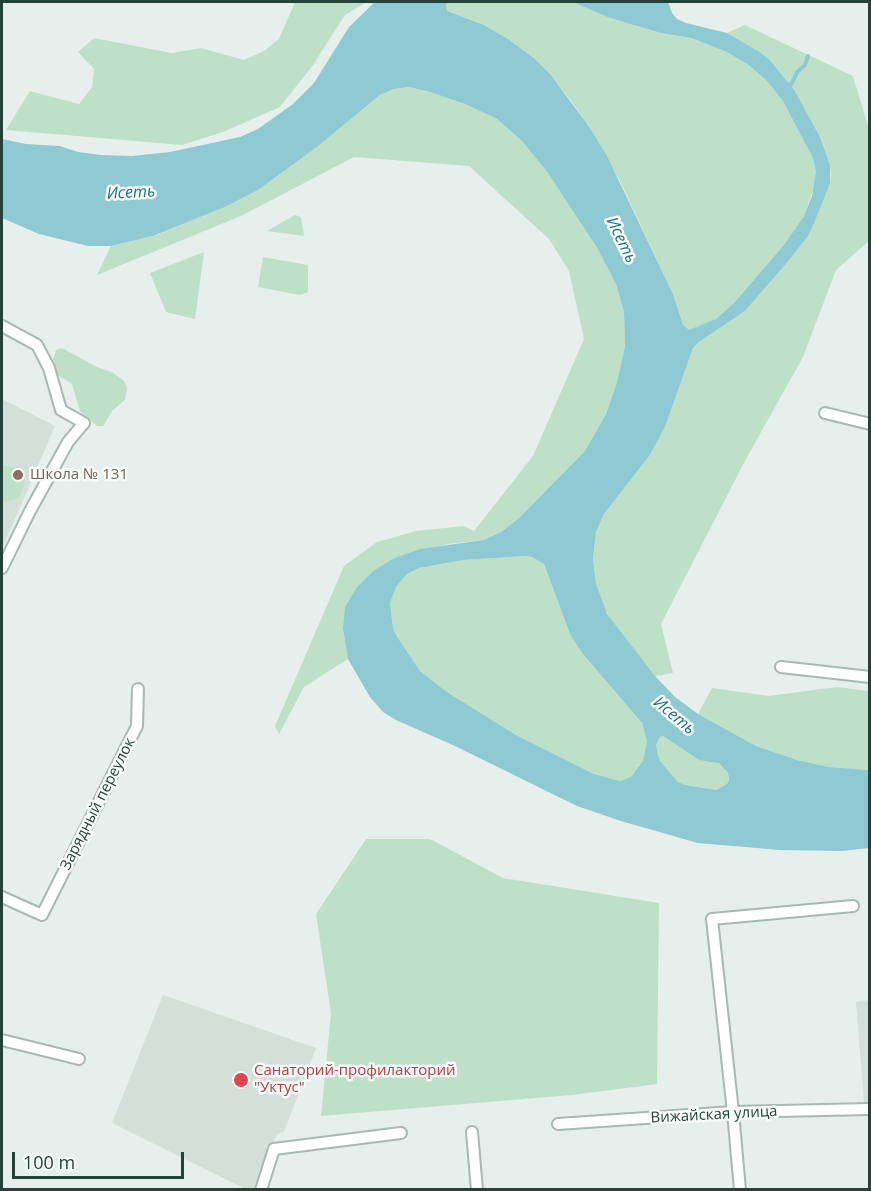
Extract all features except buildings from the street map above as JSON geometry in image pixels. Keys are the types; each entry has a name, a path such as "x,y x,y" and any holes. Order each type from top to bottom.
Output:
{"street":[{"path":"2,327 37,345 50,368 61,410 84,423 68,442 2,568"},
{"path":"825,413 870,424"},
{"path":"781,667 870,677"},
{"name":"Зарядный переулок","path":"2,897 42,915 137,726 138,689"},
{"path":"740,1190 734,1112 712,919 853,906"},
{"path":"2,1040 79,1059"},
{"name":"Вижайская улица","path":"558,1124 734,1112 870,1109"},
{"path":"472,1132 477,1190"},
{"path":"261,1190 274,1149 401,1133"}],"shaded area":[{"name":"Школа № 131","path":"2,399 55,426 2,549"},
{"path":"163,995 316,1048 284,1132 277,1134 254,1189 245,1189 112,1123"},
{"path":"869,1000 869,1103 864,1103 856,1002"}],"green space":[{"path":"295,2 367,2 345,15 313,65 280,107 223,132 182,145 6,130 30,91 79,104 92,87 94,69 78,52 94,38 172,53 201,48 244,60 264,51 279,39"},
{"path":"448,2 572,2 610,18 661,33 691,38 727,52 750,66 767,81 783,101 802,134 813,158 816,172 816,182 804,216 783,246 734,303 716,319 701,327 687,330 683,325 673,294 620,181 590,128 572,102 535,59 484,25 447,11"},
{"path":"745,25 853,76 869,129 869,241 836,270 803,357 746,459 661,624 673,673 655,676 616,629 601,602 593,559 596,532 604,514 650,455 665,427 693,348 745,311 791,258 808,236 830,184 830,165 820,137 795,91 769,59 727,33"},
{"path":"408,87 465,104 497,119 522,141 548,173 576,214 616,284 624,312 625,346 617,382 606,414 585,451 519,518 501,532 484,540 448,544 392,559 373,571 357,587 343,629 348,659 304,687 279,734 275,726 344,566 377,542 416,531 464,526 474,531 533,456 584,339 569,271 549,239 469,166 354,157 241,216 97,275 111,246 154,236 225,207 258,190 317,147 380,95 394,89"},
{"path":"295,215 301,217 304,236 267,231"},
{"path":"204,252 195,319 166,312 150,273"},
{"path":"263,257 308,265 308,292 300,295 258,287"},
{"path":"62,348 99,368 112,372 124,381 127,388 125,400 112,411 103,426 97,426 80,411 72,384 59,376 53,367 56,350"},
{"path":"2,465 15,468 25,480 20,497 6,502 2,501"},
{"path":"526,556 544,564 570,634 582,653 642,723 647,741 643,762 631,777 620,781 594,774 516,735 447,692 420,671 396,635 390,603 396,587 407,574 419,568 463,560"},
{"path":"837,687 869,691 869,770 829,767 797,760 756,746 698,714 712,688 769,696"},
{"path":"663,736 699,760 719,762 728,773 727,784 716,790 678,782 660,761 658,755 656,745"},
{"path":"366,839 430,839 503,878 659,903 657,1084 572,1095 321,1116 331,1013 316,914"}],"water":[{"name":"Исеть","path":"375,2 448,2 447,11 484,25 535,59 551,75 590,128 607,156 673,294 683,325 689,330 716,319 734,303 783,246 804,216 812,196 816,172 813,158 783,101 767,81 750,66 727,52 691,38 661,33 610,18 572,2 668,2 677,19 727,33 758,51 769,59 795,91 820,137 830,165 830,184 814,223 808,236 791,258 745,311 693,348 665,427 650,455 604,514 596,532 593,559 596,584 607,614 655,676 675,697 698,714 756,746 797,760 829,767 869,770 869,848 842,851 780,850 698,843 577,806 383,712 370,697 348,659 343,629 345,607 357,587 373,571 392,559 420,549 484,540 501,532 519,518 585,451 606,414 617,382 625,346 624,312 616,284 596,246 548,173 522,141 497,119 465,104 427,91 408,87 394,89 380,95 317,147 258,190 225,207 153,236 111,246 88,246 39,234 2,218 2,139 26,144 60,146 78,152 132,156 170,152 240,137 258,129 293,104 314,83 349,27","holes":["526,556 544,564 570,634 582,653 642,723 647,741 643,761 631,777 620,781 594,774 516,735 447,692 420,671 396,635 390,603 396,587 407,574 419,568 463,560","663,736 699,760 719,763 728,773 727,784 716,790 678,782 660,761 658,755 656,745"]}],"waterway":[{"path":"789,88 798,71 805,65 808,56"}],"place":[{"name":"Школа № 131","path":"18,475"},
{"name":"Санаторий-профилакторий \"Уктус\"","path":"241,1080"}]}
